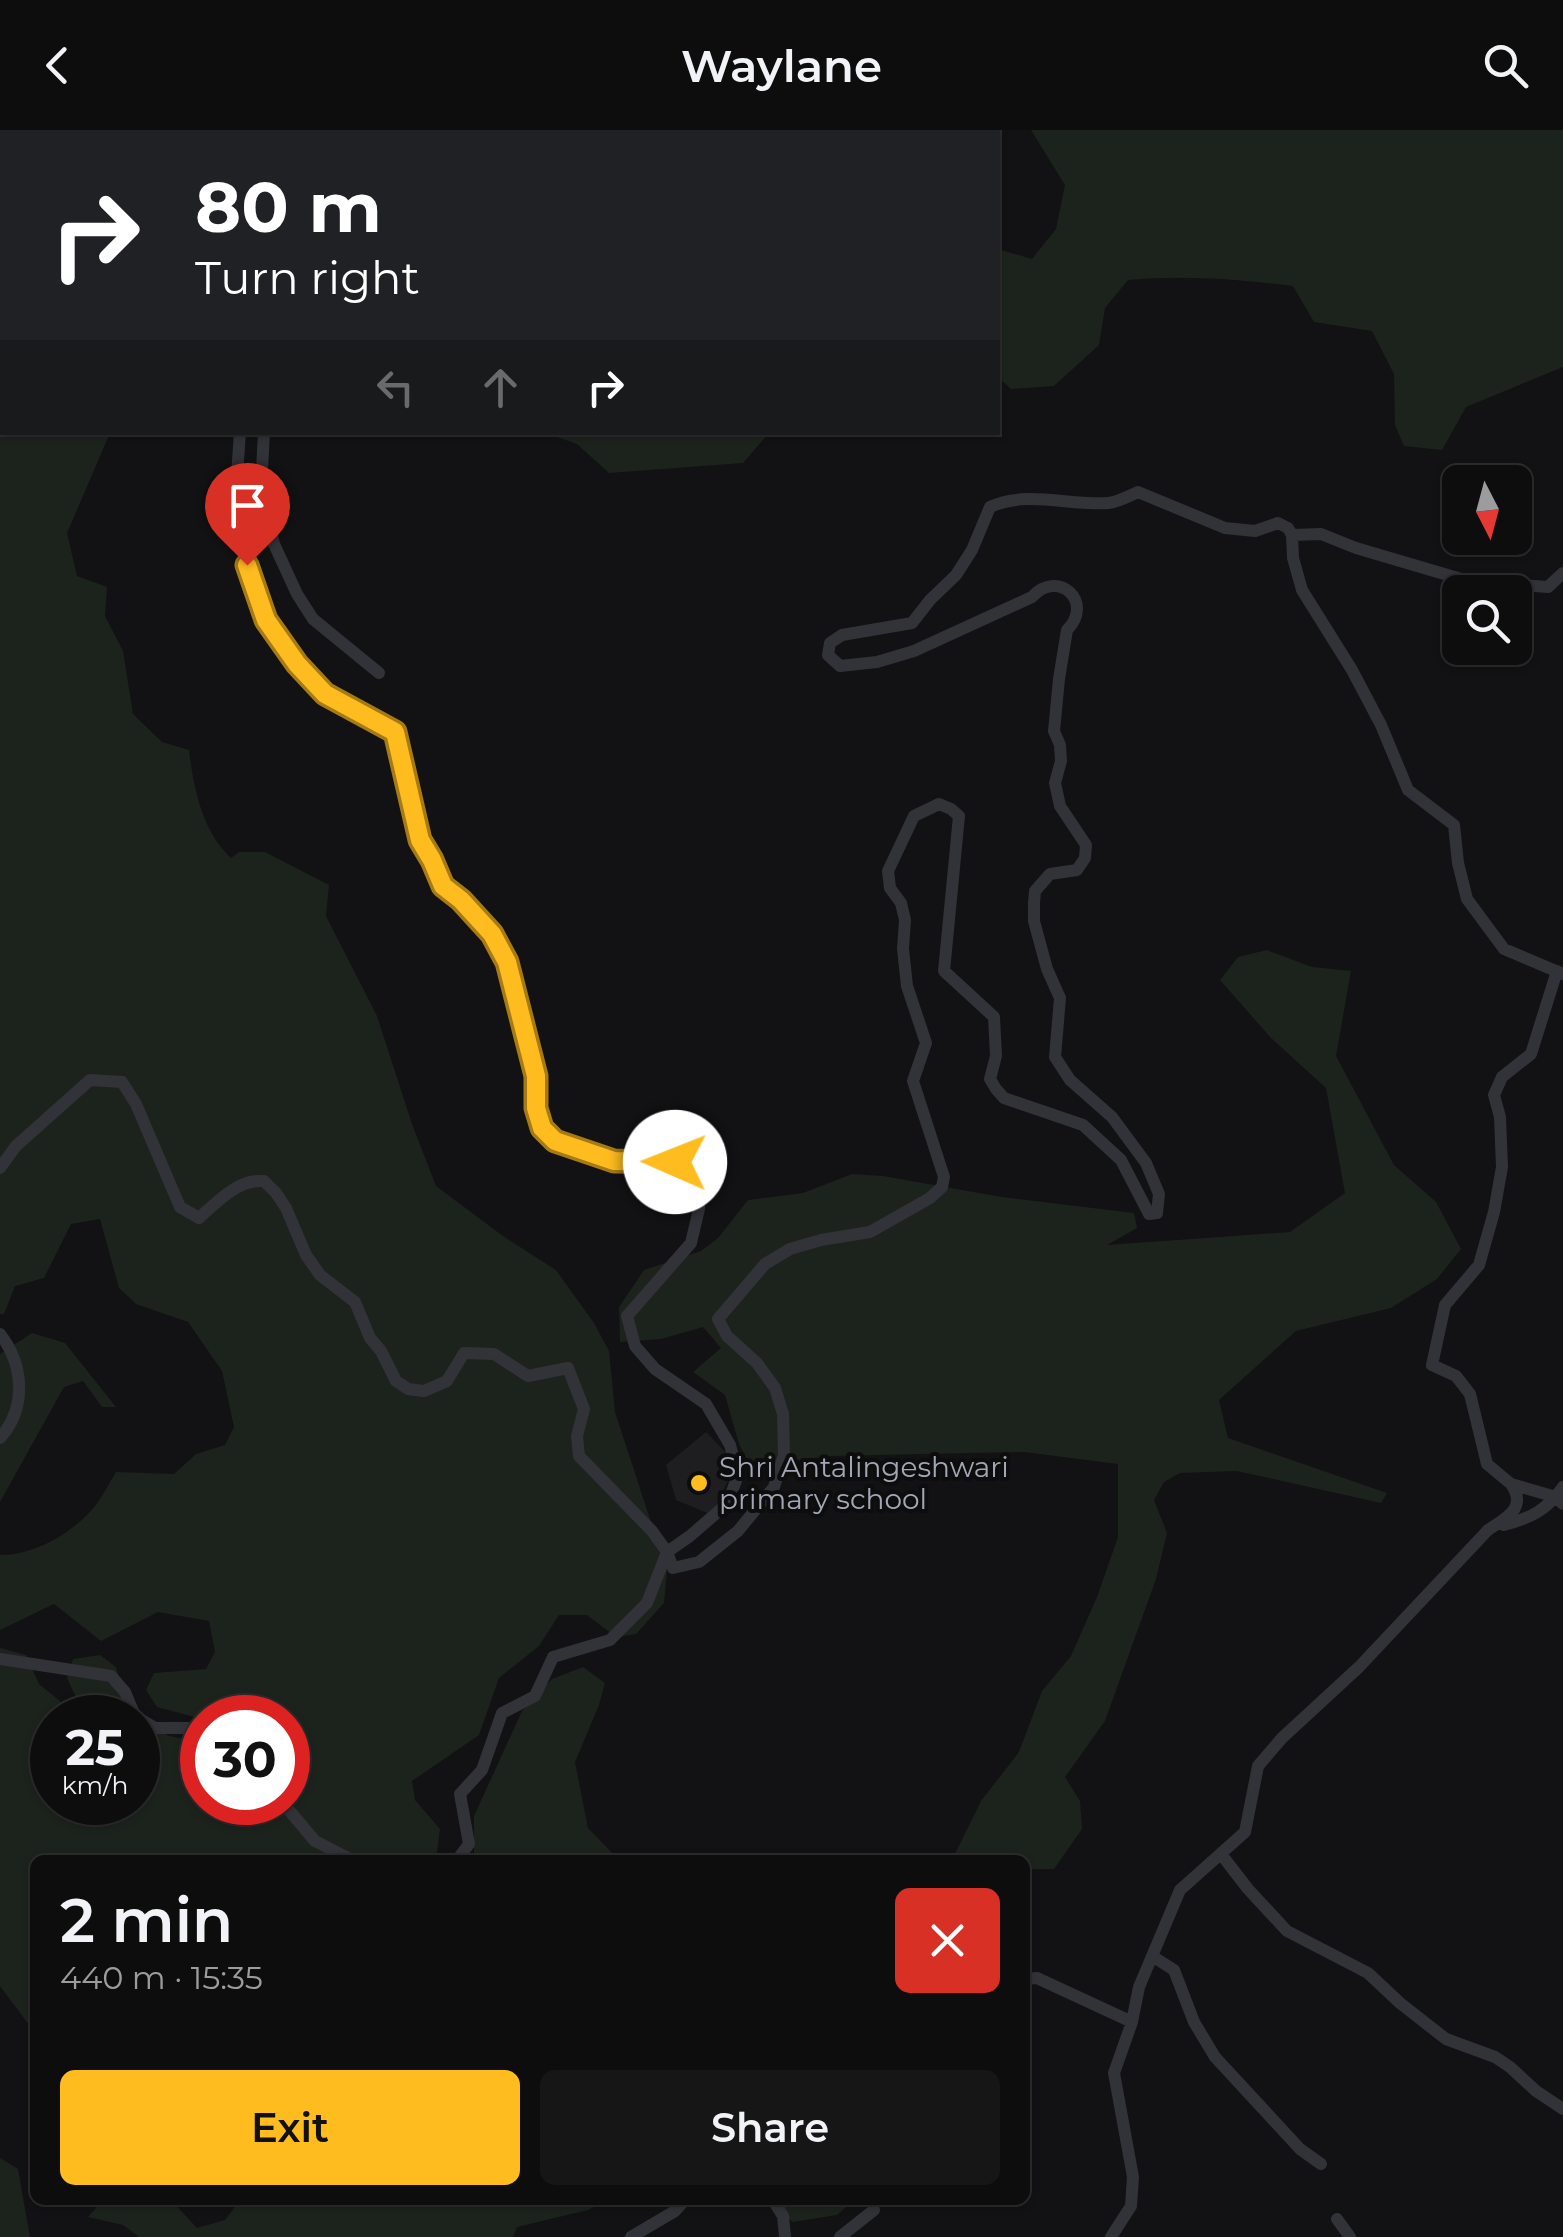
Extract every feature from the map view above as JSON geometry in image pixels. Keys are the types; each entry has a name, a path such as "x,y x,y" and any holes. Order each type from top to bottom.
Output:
{"street":[{"path":"240,435 236,489 239,528 252,585 266,620 297,664 325,694 395,732 420,840 443,886 492,934 507,962 536,1076 536,1108 542,1128 555,1141 614,1161 675,1162 699,1173 699,1209 691,1242 628,1316 635,1346 654,1369 706,1404 730,1445 738,1474 728,1504 667,1552 646,1603 610,1640 553,1658 535,1696 502,1713 482,1770 460,1794 469,1844 461,1855"},
{"path":"264,435 261,489 274,544 297,594 313,619 379,674"},
{"path":"0,1168 16,1146 90,1080 122,1082 136,1104 180,1207 199,1218 250,1180 264,1181 286,1208 320,1275 355,1302 370,1338 396,1380 408,1389 424,1391 447,1381 464,1354 494,1354 528,1376 568,1368 584,1408 576,1436 579,1456 652,1532 673,1568 699,1562 738,1531 774,1487 784,1455 784,1414 774,1388 757,1363 727,1336 718,1319 765,1264 790,1249 870,1232 942,1187 944,1176 913,1082 926,1043 907,986 905,920 901,903 890,888 888,871 914,816 939,804 959,816 944,971 994,1017 996,1056 990,1079 996,1089 1004,1098 1083,1125 1120,1160 1149,1214 1157,1212 1159,1202 1146,1163 1112,1118 1070,1080 1055,1057 1060,998 1047,969 1034,921 1036,891 1050,874 1077,870 1085,858 1086,845 1060,806 1055,783 1061,761 1054,731 1059,678 1067,630 1078,610 1072,595 1060,586 1044,587 1032,598 914,652 878,662 840,666 828,655 830,644 842,634 912,623 956,575 972,550 990,507 1002,501 1111,503 1138,492 1225,528 1255,531 1278,524 1288,528 1302,590 1352,670 1381,725 1408,790 1454,825 1458,864 1468,899 1504,950 1560,972 1531,1054 1502,1077 1494,1096 1500,1117 1502,1167 1494,1212 1479,1265 1446,1305 1432,1365 1456,1376 1470,1394 1487,1464 1516,1490 1516,1504 1513,1514 1488,1530 1359,1667 1282,1738 1258,1766 1245,1832 1180,1890 1140,1987 1114,2074 1134,2177 1131,2206 1111,2237"},
{"path":"1292,535 1322,534 1468,582 1548,587 1563,573"},
{"path":"0,1334 17,1366 19,1383 18,1409 0,1438"},
{"path":"1510,1484 1561,1496"},
{"path":"1488,1530 1531,1518 1561,1496"},
{"path":"0,1660 111,1676 126,1695"},
{"path":"301,1825 314,1841 342,1855"},
{"path":"1221,1854 1248,1890 1288,1930 1368,1974 1446,2040 1495,2057 1563,2109"},
{"path":"1152,1956 1174,1970 1201,2036 1215,2057 1300,2150 1321,2164"},
{"path":"1030,1979 1037,1978 1132,2022"},
{"path":"631,2237 680,2205"},
{"path":"776,2205 783,2216 785,2237"},
{"path":"840,2237 874,2210"},
{"path":"1337,2220 1350,2237"}],"shaded area":[{"path":"1031,130 1563,130 1563,367 1466,407 1442,450 1404,446 1395,425 1394,374 1372,331 1314,322 1293,286 1210,278 1149,279 1128,280 1105,308 1099,345 1054,386 1011,389 1000,379 1000,250 1032,259 1056,229 1065,185"},
{"path":"0,435 109,435 67,533 77,576 107,587 105,616 123,651 133,714 162,742 189,750 206,822 231,858 239,852 265,852 329,885 326,916 377,1016 436,1186 556,1270 609,1351 615,1412 667,1571 664,1603 636,1634 616,1637 587,1615 559,1615 539,1646 499,1678 479,1735 412,1781 415,1800 440,1829 437,1855 30,1855 30,2026 0,1986 0,1648 26,1655 39,1684 53,1695 30,1695 30,1825 160,1825 160,1731 180,1738 180,1825 310,1825 310,1695 180,1695 180,1713 160,1708 160,1695 149,1695 146,1690 154,1673 206,1669 215,1652 209,1621 158,1612 101,1641 54,1604 0,1630 0,1555 40,1547 65,1533 95,1506 116,1472 174,1474 196,1454 225,1445 234,1427 222,1371 188,1322 136,1304 119,1288 100,1219 71,1224 44,1278 15,1286 4,1314 0,1314"},
{"path":"552,435 767,435 743,463 609,473 577,444"},
{"path":"1267,950 1312,967 1351,971 1336,1056 1394,1165 1436,1202 1461,1249 1437,1279 1391,1308 1296,1331 1219,1400 1228,1438 1387,1493 1381,1503 1237,1471 1180,1473 1164,1482 1154,1500 1167,1533 1156,1579 1105,1721 1065,1777 1080,1801 1082,1829 1054,1869 1030,1869 1030,1855 954,1855 981,1801 1019,1752 1042,1691 1071,1656 1097,1597 1118,1537 1118,1464 1024,1452 831,1456 750,1466 739,1444 725,1395 693,1372 721,1348 703,1327 661,1339 620,1342 619,1307 644,1270 701,1251 718,1238 748,1200 803,1193 852,1174 1134,1213 1137,1228 1107,1245 1290,1232 1345,1193 1326,1088 1271,1038 1220,980 1238,957"},
{"path":"32,1333 65,1343 116,1407 102,1407 83,1381 64,1387 0,1502 0,1354"},
{"name":"Shri Antalingeshwari primary school","path":"706,1432 736,1463 712,1515 676,1500 666,1465"},
{"path":"100,1655 116,1667 124,1695 75,1695 67,1678 73,1659"},
{"path":"583,1667 605,1683 575,1762 588,1828 614,1855 474,1855 474,1816 522,1711 552,1679"},
{"path":"0,2158 18,2169 30,2237 0,2237"},
{"path":"98,2205 176,2205 197,2228 225,2220 236,2205 598,2205 517,2227 513,2237 139,2237 123,2225 88,2217"},
{"path":"769,2205 848,2205 837,2215 793,2222"}],"place":[{"name":"Shri Antalingeshwari primary school","path":"699,1483"}],"route":[{"path":"247,565 266,620 297,664 325,694 395,732 420,840 443,886 492,934 507,962 536,1076 536,1108 542,1128 555,1141 614,1161 675,1162"}]}
